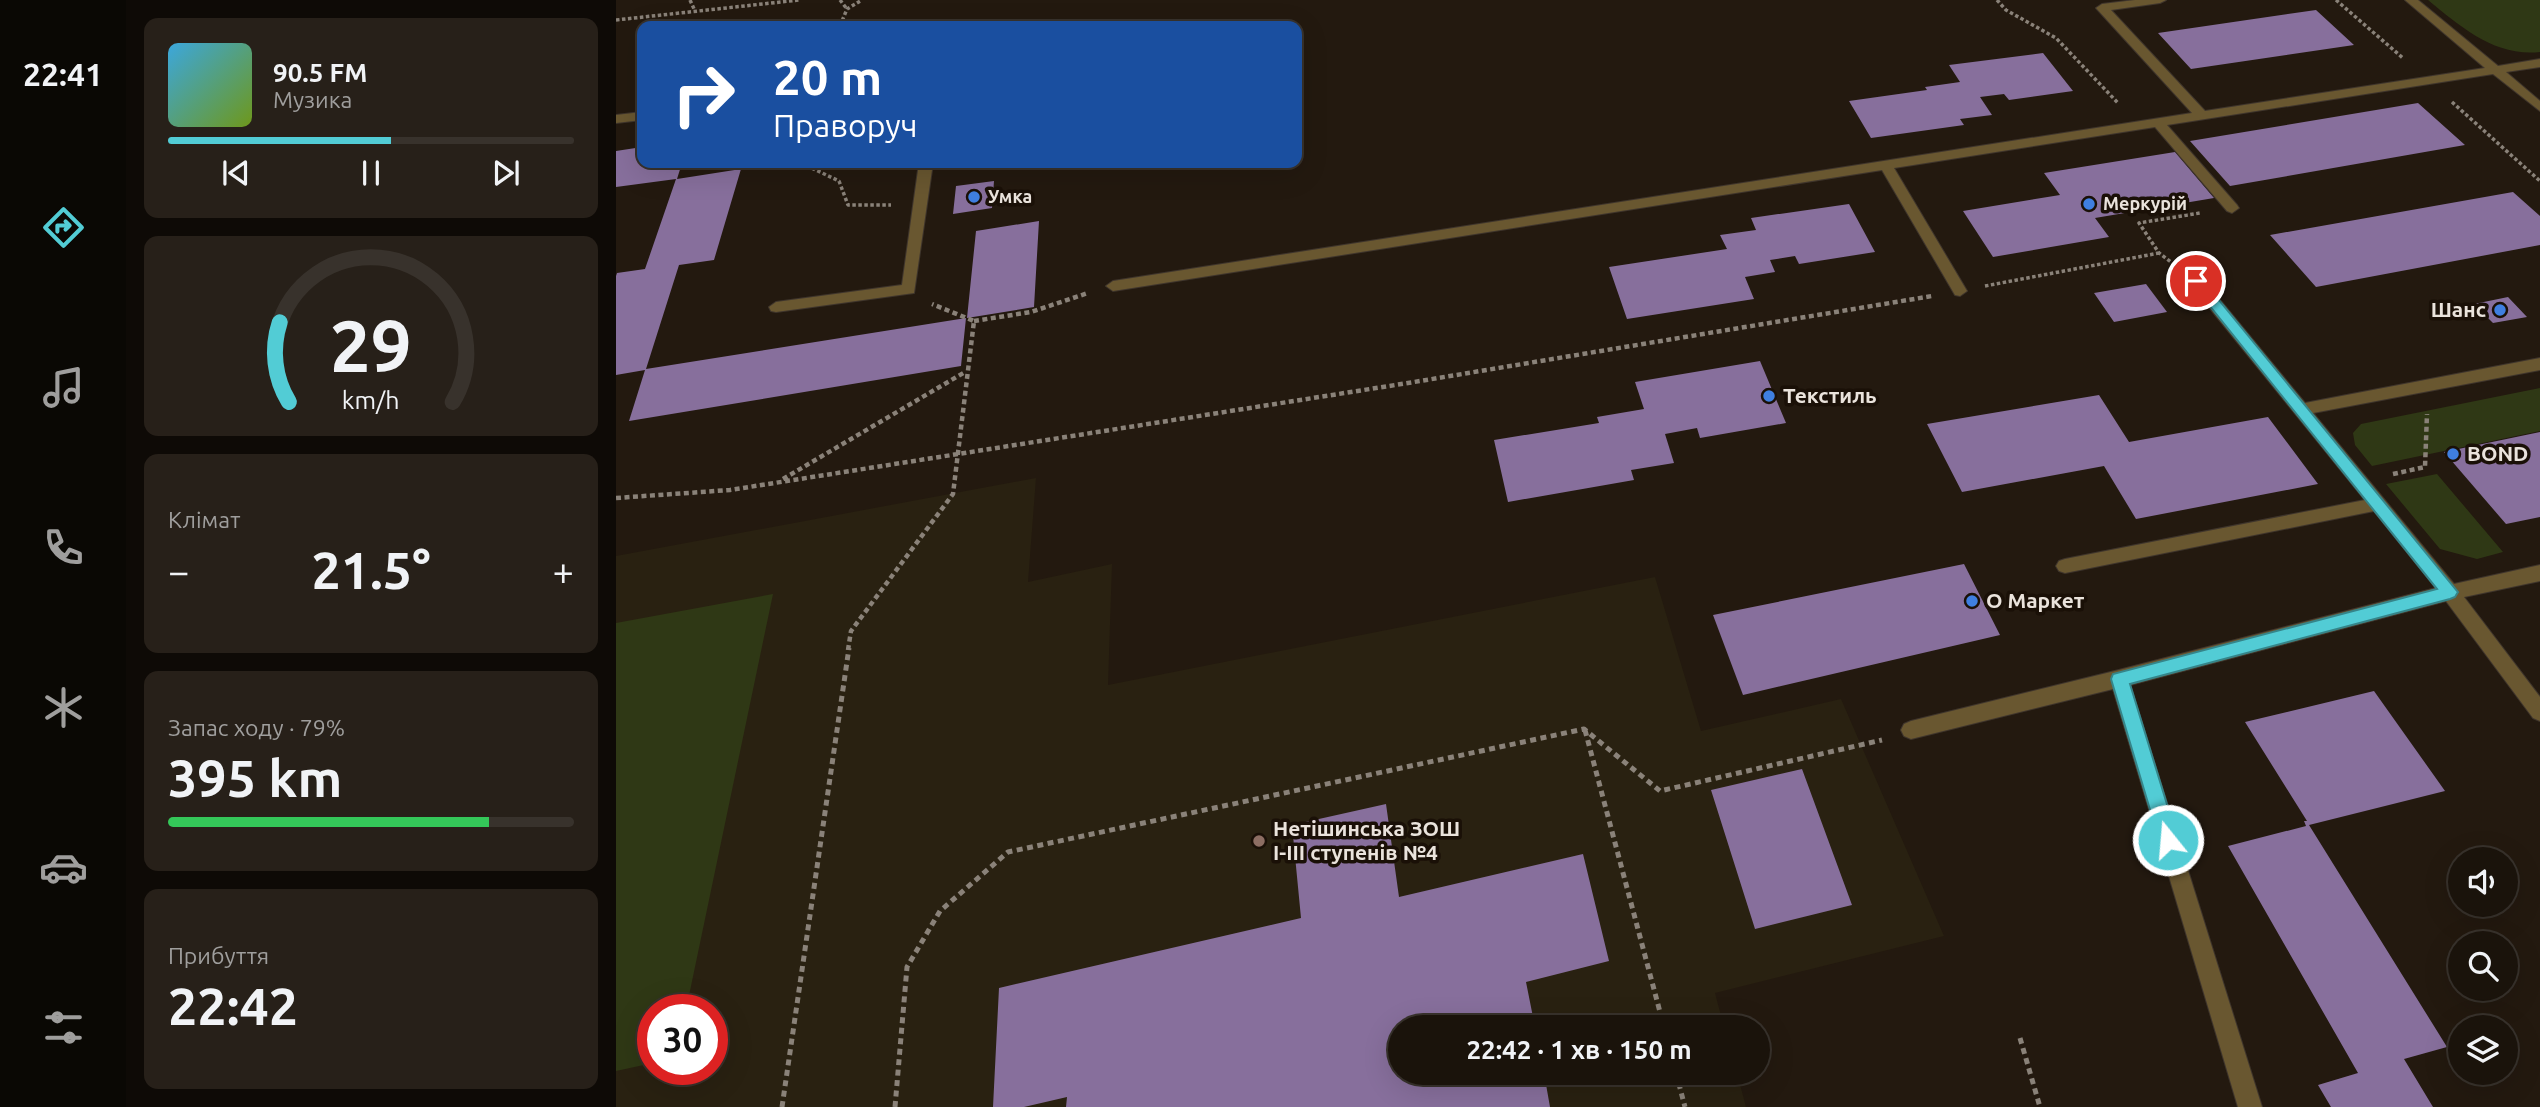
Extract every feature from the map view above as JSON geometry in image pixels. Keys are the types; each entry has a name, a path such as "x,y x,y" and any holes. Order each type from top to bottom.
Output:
{"street":[{"path":"2160,0 2102,8 2201,115"},
{"path":"2411,0 2540,107"},
{"path":"1113,286 2540,63"},
{"path":"616,120 637,117"},
{"path":"2157,122 2232,208"},
{"path":"1886,166 1961,291"},
{"path":"776,307 909,289 925,168"},
{"path":"2196,281 2304,409 2450,592 2540,712"},
{"path":"2304,409 2540,364"},
{"path":"2065,566 2377,503"},
{"path":"1911,730 2119,679 2450,592 2540,573"},
{"path":"2119,679 2250,1107"}],"path":[{"path":"691,0 695,11"},
{"path":"616,20 799,0"},
{"path":"840,0 847,9"},
{"path":"842,21 847,9 862,0"},
{"path":"1997,0 2006,10 2056,38 2123,108 2157,122"},
{"path":"811,168 839,181 848,205 878,206"},
{"path":"2196,281 2159,253 2140,223 2232,208"},
{"path":"616,498 730,490 1408,383 1961,291 2159,253"},
{"path":"925,302 974,321 1031,312 1113,286"},
{"path":"782,1107 851,631 953,494 974,321"},
{"path":"778,482 966,372"},
{"path":"2360,482 2425,467 2427,407"},
{"path":"1584,729 1660,791 1862,746 1911,730"},
{"path":"1584,729 1661,1015"},
{"path":"895,1107 907,967 940,911 1008,852 1584,729"},
{"path":"2020,1038 2039,1107"},
{"path":"1679,1085 1685,1107"}],"shaded area":[{"name":"Нетішинська ЗОШ І-ІІІ ступенів №4","path":"1036,478 1028,582 1112,564 1108,685 1655,577 1701,731 1841,699 1944,936 1715,993 1721,1015 1388,1015 1388,1085 1740,1085 1746,1107 616,1107 616,556"}],"green space":[{"path":"2428,0 2540,0 2540,52 2508,50 2493,45 2466,30"},
{"path":"2540,388 2540,431 2372,466 2355,445 2353,433 2361,424"},
{"path":"2437,474 2503,552 2477,559 2440,549 2386,484"},
{"path":"773,594 689,994 637,994 637,1066 616,1071 616,623"}],"building":[{"path":"2316,10 2354,45 2191,69 2158,33"},
{"path":"2043,53 2073,91 2009,100 2004,94 1980,97 1992,115 1960,119 1964,125 1871,138 1849,101 1927,90 1925,87 1960,82 1949,65"},
{"path":"2418,103 2465,145 2230,186 2190,141"},
{"path":"637,148 637,168 680,168 677,179 741,169 714,260 679,265 646,369 966,318 961,366 629,421 645,370 616,375 616,276 617,273 645,269 676,179 616,187 616,151"},
{"name":"Меркурій","path":"2175,152 2214,198 2095,218 2109,237 1993,257 1963,211 2060,195 2044,173"},
{"name":"Умка","path":"994,181 992,208 953,214 956,186"},
{"path":"2513,192 2540,216 2540,245 2316,287 2270,235"},
{"path":"1849,204 1875,252 1799,264 1795,256 1770,260 1775,272 1745,277 1754,299 1627,319 1609,267 1727,249 1720,235 1756,230 1751,218"},
{"path":"1039,221 1034,307 967,318 976,231"},
{"path":"2146,284 2167,312 2114,322 2094,293"},
{"name":"Шанс","path":"2508,297 2527,317 2493,323 2474,304"},
{"path":"1760,361 1786,423 1700,438 1697,428 1665,434 1674,463 1631,470 1634,480 1508,502 1494,440 1599,423 1597,417 1644,409 1635,382"},
{"path":"2099,395 2129,442 2268,417 2318,484 2136,519 2104,466 1962,492 1927,424"},
{"path":"2540,432 2540,517 2506,524 2444,452"},
{"path":"1964,564 2000,635 1743,695 1713,615"},
{"path":"2374,691 2445,791 2309,825 2447,1047 2404,1059 2433,1107 2331,1107 2318,1085 2358,1073 2228,846 2306,826 2304,821 2307,821 2245,722"},
{"path":"1802,769 1852,905 1755,929 1711,790"},
{"path":"1386,804 1399,897 1583,854 1609,961 1526,982 1533,1015 1388,1015 1388,1085 1546,1085 1550,1107 1066,1107 1067,1097 1024,1107 993,1107 999,988 1301,918 1292,825"}],"place":[{"name":"Умка","path":"974,197"},
{"name":"Меркурій","path":"2089,204"},
{"name":"Шанс","path":"2500,310"},
{"name":"Текстиль","path":"1769,396"},
{"name":"BOND","path":"2453,454"},
{"name":"О Маркет","path":"1972,601"},
{"name":"Нетішинська ЗОШ І-ІІІ ступенів №4","path":"1259,841"}],"route":[{"path":"2168,840 2119,679 2450,592 2304,409 2196,281"}]}
